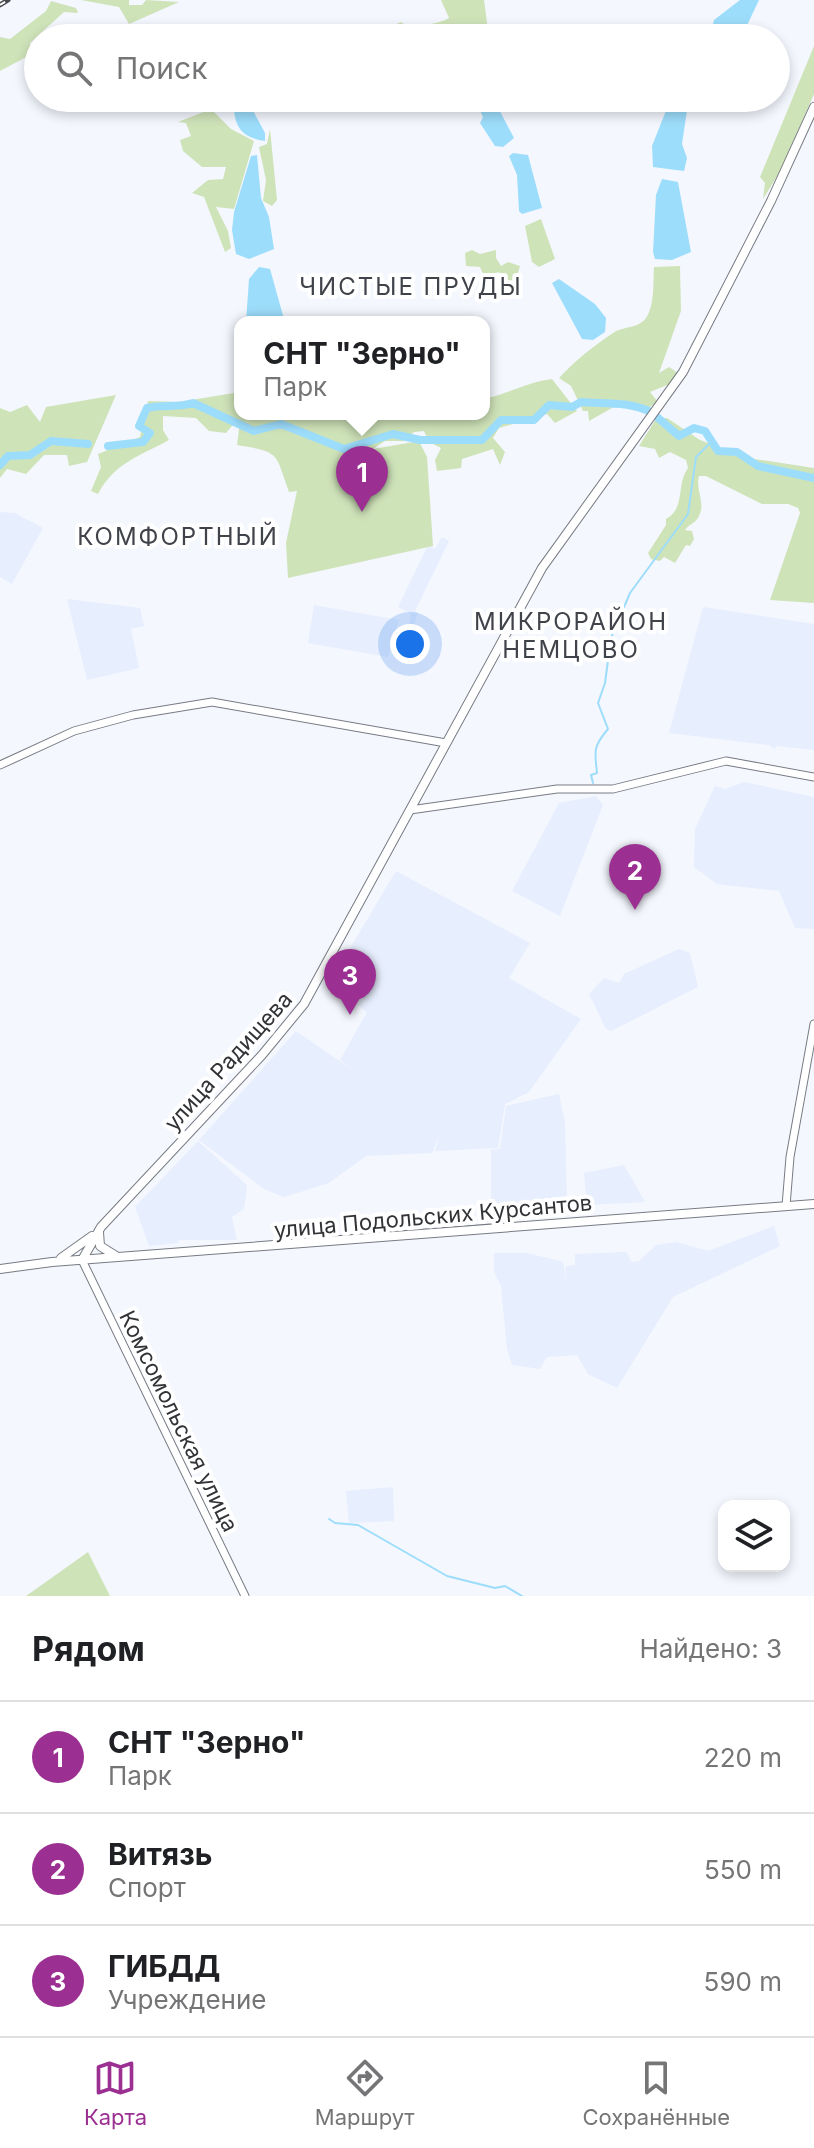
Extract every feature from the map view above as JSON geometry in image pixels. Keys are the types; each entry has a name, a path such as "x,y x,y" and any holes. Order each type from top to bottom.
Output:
{"main road":[{"name":"улица Радищева","path":"82,1260 101,1227 300,1011 556,546 683,372 771,201 814,107"},
{"name":"улица Подольских Курсантов","path":"0,1269 52,1262 814,1204"},
{"path":"101,1227 98,1240 102,1249 123,1257"},
{"path":"52,1262 77,1250 101,1227"}],"street":[{"path":"0,765 48,741 95,724 212,702 446,743"},
{"path":"410,810 557,789 613,789 726,761 814,777"},
{"path":"786,1206 790,1157 814,1024"},
{"name":"Комсомольская улица","path":"82,1260 245,1596"}],"shaded area":[{"path":"0,512 15,513 43,528 12,584 0,577"},
{"path":"442,537 449,541 415,611 418,613 413,628 409,627 411,614 398,607 428,545 435,549"},
{"path":"67,599 140,608 144,626 131,629 139,668 87,680"},
{"path":"314,605 399,620 388,657 308,643"},
{"path":"703,607 814,624 814,750 776,746 775,749 769,745 669,733"},
{"path":"744,782 814,797 814,929 795,928 779,891 717,884 694,867 695,829 715,786 725,789"},
{"path":"596,796 603,805 560,916 512,891 559,803"},
{"path":"396,871 530,943 509,978 581,1019 529,1092 505,1104 498,1148 435,1151 439,1136 432,1153 366,1156 329,1183 284,1197 264,1189 199,1140 296,1031 354,1071 340,1060 367,1012 358,1005 365,995 333,977"},
{"path":"679,949 690,953 698,987 611,1031 606,1029 589,994 604,978 619,983 624,974"},
{"path":"559,1094 565,1123 567,1205 491,1208 491,1150 500,1149 506,1106"},
{"path":"198,1141 247,1185 244,1209 232,1217 237,1240 179,1240 178,1243 149,1246 135,1207"},
{"path":"624,1165 645,1202 587,1205 584,1173"},
{"path":"774,1226 780,1246 673,1297 617,1388 588,1374 577,1355 547,1357 540,1369 512,1365 507,1349 501,1286 494,1272 494,1253 526,1253 561,1261 565,1281 566,1266 575,1265 575,1254 626,1252 632,1262 639,1261 656,1245 676,1242 708,1251"},
{"path":"393,1487 394,1521 349,1523 346,1491"}],"green space":[{"path":"81,0 129,0 129,5 142,5 146,0 179,2 129,24 119,7"},
{"path":"441,0 484,0 487,24 431,24 449,18"},
{"path":"51,1 76,8 78,13 64,12 51,24 29,24 46,11"},
{"path":"24,28 24,58 0,71 0,37 10,39"},
{"path":"814,46 814,94 781,170 763,199 765,183 760,177 787,112 790,112 790,104"},
{"path":"203,112 214,112 231,129 254,141 234,209 216,207 228,231 231,248 225,252 204,197 192,193 208,180 223,179 226,167 202,167 183,151 180,140 191,136 186,123 178,122"},
{"path":"270,129 277,200 272,206 263,201 266,180 259,147 267,144"},
{"path":"541,219 555,259 539,267 532,262 525,226"},
{"path":"472,250 480,254 496,250 501,266 508,262 520,266 513,291 507,297 499,272 484,276 480,267 466,266 465,253"},
{"path":"680,266 681,311 659,373 669,367 678,373 672,383 650,392 658,402 646,409 619,404 589,421 588,411 583,411 571,386 559,378 605,338 646,318 652,300 654,267"},
{"path":"552,379 577,411 555,423 547,414 499,428 493,438 505,452 500,465 493,449 462,459 461,468 437,471 435,460 441,448 429,442 424,431 414,432 404,441 385,441 373,449 419,441 427,457 433,546 288,578 286,543 297,491 289,492 278,461 269,452 237,445 240,422 237,420 490,420 490,397"},
{"path":"234,393 234,420 237,420 226,433 209,431 196,418 163,416 163,430 169,440 120,468 104,483 98,494 91,491 101,467 98,454 140,437 148,401 179,402"},
{"path":"116,395 87,462 69,466 67,455 44,455 26,474 7,469 0,478 0,408 10,412 27,405 40,422 46,407"},
{"path":"667,418 700,440 748,458 814,468 814,603 770,600 800,513 798,508 788,504 762,504 706,476 699,476 701,511 685,530 692,531 694,539 690,546 686,545 675,563 664,557 660,561 651,559 648,553 666,525 666,519 676,509 688,468 686,460 670,452 659,458 655,449 639,446 656,419"},
{"path":"88,1552 110,1596 26,1596"}],"water":[{"path":"740,0 759,0 748,24 713,24"},
{"path":"235,112 254,112 265,133 265,141 243,132"},
{"path":"481,112 500,112 514,138 503,147 495,146 480,123 483,117"},
{"path":"665,112 687,112 682,144 687,158 684,171 653,167 652,146"},
{"path":"513,153 528,155 542,208 522,214 519,211 517,175 509,156"},
{"path":"257,155 261,198 269,217 274,249 249,259 236,254 232,230 234,212 251,156"},
{"path":"662,179 678,182 691,252 672,260 655,259 653,252 656,195"},
{"path":"259,267 270,269 283,316 246,316 249,279"},
{"path":"559,279 595,304 606,318 605,332 593,340 582,339 552,283"}],"waterway":[{"path":"108,446 143,442 150,433 139,426 147,408 193,403 254,431 281,424 344,449 393,434 420,440 482,440 501,420 534,420 549,405 572,407 581,402 616,404 651,412"},
{"path":"657,417 679,436 694,428 705,431 718,451 737,452 758,466 814,478"},
{"path":"0,465 8,456 30,455 51,441 88,444"},
{"path":"593,783 591,775 597,773 597,745 608,729 598,703 605,683 611,638 630,593 688,514 696,457 710,443"},
{"path":"329,1519 335,1523 358,1525 447,1576 495,1588 505,1586 522,1596"}],"railway":[{"path":"0,5 8,0"}],"place":[{"name":"СНТ \"Зерно\"","path":"362,512"},
{"name":"Витязь","path":"635,910"},
{"name":"ГИБДД","path":"350,1015"}],"district":[{"name":"ЧИСТЫЕ ПРУДЫ","path":"411,286"},
{"name":"КОМФОРТНЫЙ","path":"178,536"},
{"name":"МИКРОРАЙОН НЕМЦОВО","path":"571,635"}]}
